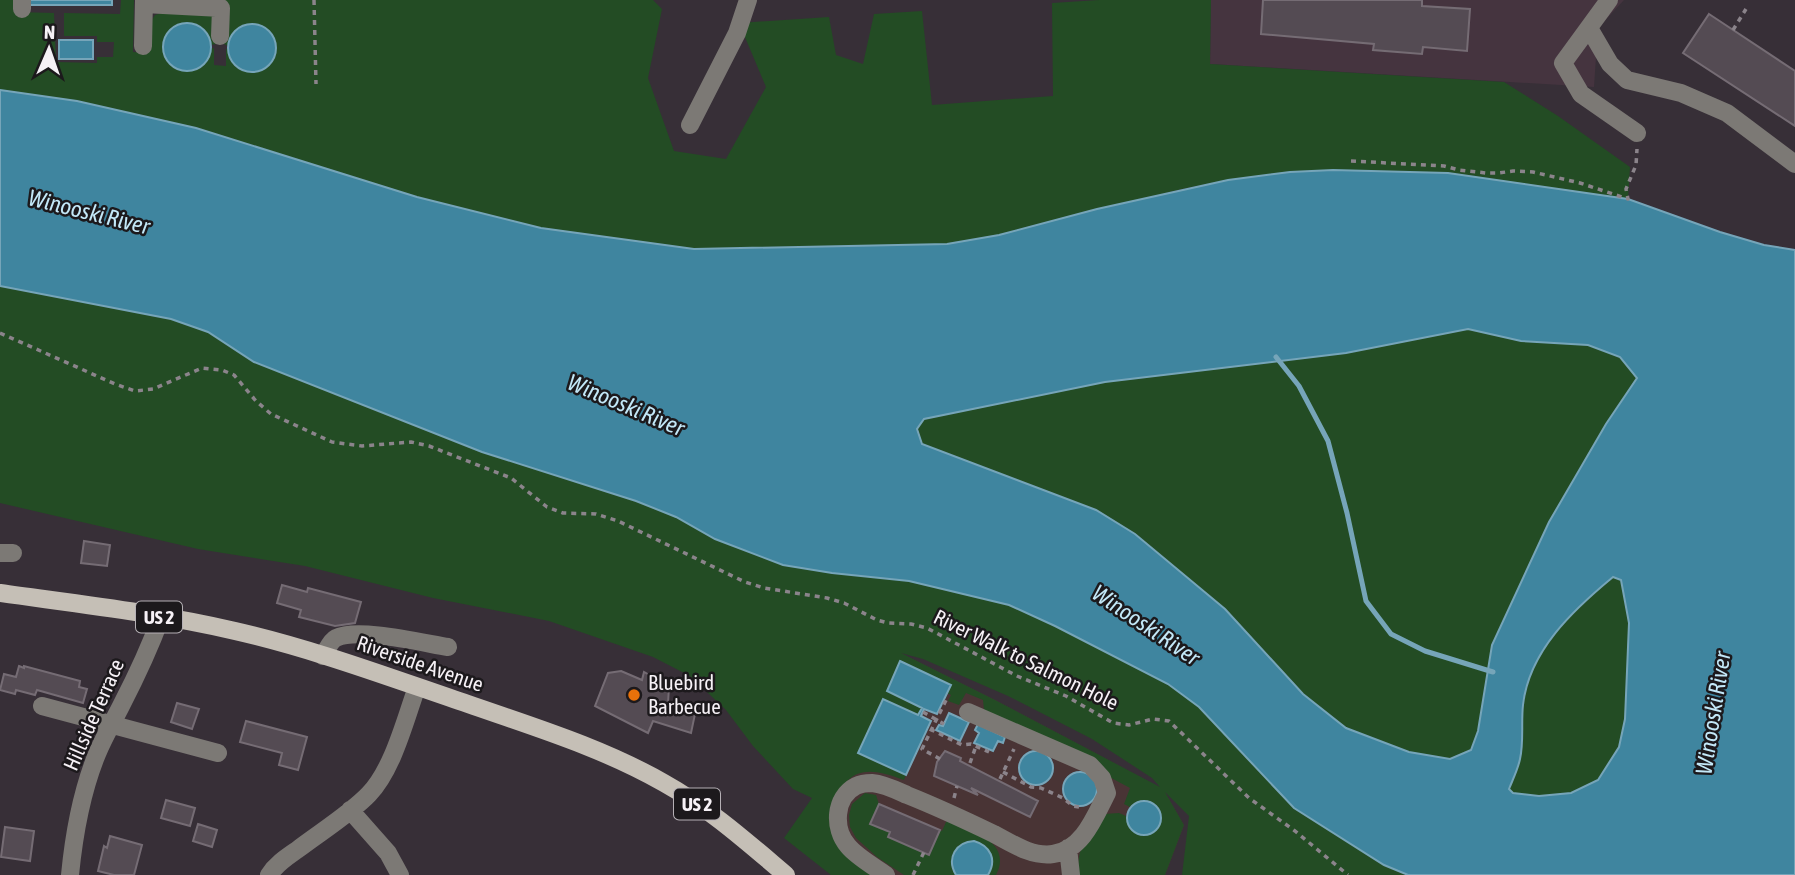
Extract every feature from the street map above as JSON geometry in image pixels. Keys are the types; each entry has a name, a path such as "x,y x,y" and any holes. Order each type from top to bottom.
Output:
{"main road":[{"name":"Riverside Avenue","path":"0,593 236,631 323,656 562,737 631,765 686,796 722,821 786,875"}],"street":[{"path":"690,125 737,33 748,0"},
{"path":"1609,0 1563,62 1581,94 1637,133"},
{"path":"144,46 144,2 221,8 220,36"},
{"path":"1589,28 1610,64 1627,80 1681,93 1727,113 1795,164"},
{"name":"Hillside Terrace","path":"70,875 87,782 97,753 161,617"},
{"path":"323,656 337,637 352,635 375,635 448,647"},
{"path":"269,875 282,861 367,796 383,776 417,687"},
{"path":"42,706 218,753"},
{"path":"886,875 848,847 838,824 842,800 857,785 871,783 886,786 950,813 1036,855 1056,854 1078,843 1097,813 1107,793 1102,778 1090,765 968,712"},
{"path":"350,810 388,853 400,875"},
{"path":"1068,848 1071,875"}],"path":[{"path":"313,0 316,84"},
{"path":"1733,30 1746,9"},
{"path":"1351,161 1444,166 1486,173 1534,172 1580,183 1628,199 1626,189 1636,165 1637,133"},
{"name":"River Walk to Salmon Hole","path":"0,333 135,391 153,389 202,368 222,370 234,375 271,414 332,442 362,446 411,442 429,446 511,478 547,507 564,513 596,514 618,521 745,582 764,588 827,598 888,623 928,628 1017,676 1066,696 1113,723 1129,725 1153,719 1169,722 1249,798 1295,831 1348,875"},
{"path":"940,759 922,750 948,696"},
{"path":"923,712 944,724"},
{"path":"930,729 962,744 971,744 989,752"},
{"path":"1000,779 1021,735"},
{"path":"970,763 976,746"},
{"path":"1003,762 1001,765 1004,770 1031,787 1041,788 1073,806 1097,813"},
{"path":"912,875 924,852"}],"shaded area":[{"path":"1211,0 1624,0 1598,28 1594,87 1210,64"},
{"path":"896,651 1163,789 1184,825 1165,875 831,875 813,798"}],"green space":[{"path":"0,0 17,0 17,12 54,13 56,62 97,63 97,57 113,57 114,42 97,42 97,36 64,36 64,13 120,14 121,0 134,0 133,52 148,53 150,23 155,15 165,12 216,15 216,44 211,45 210,39 164,42 164,50 166,59 214,48 214,65 226,66 228,46 224,44 225,5 222,0 653,0 662,9 648,78 674,151 726,159 766,87 739,23 829,17 836,55 863,64 874,14 922,11 932,105 1053,96 1052,3 1099,0 1211,0 1210,64 1504,82 1630,167 1628,199 1448,173 1333,170 1290,172 1182,189 999,235 947,244 694,249 541,228 417,197 196,128 77,101 0,90"},
{"path":"0,286 171,319 208,332 254,362 482,452 636,501 832,573 909,581 1009,605 1168,684 1199,707 1294,808 1384,865 1408,875 1182,875 1189,816 1165,792 1184,825 1165,875 1079,875 1081,849 1104,814 1119,813 1126,816 1137,833 1143,834 1153,831 1159,823 1157,807 1136,802 1130,807 1124,804 1130,788 984,710 983,700 966,693 959,705 948,701 951,695 947,693 951,685 887,691 922,707 918,715 858,752 906,775 904,780 878,772 858,774 844,785 831,810 877,875 831,875 784,838 812,798 793,789 753,746 726,710 690,676 653,657 549,621 433,598 305,566 198,549 0,503","holes":["901,653 923,659 1008,696 1092,739 1152,778 1160,787"]},
{"path":"1468,329 1521,341 1588,345 1620,357 1637,378 1606,424 1549,522 1492,645 1478,731 1471,750 1450,759 1409,752 1346,728 1303,694 1225,609 1135,534 1096,510 922,444 917,429 924,419 1105,382 1346,353"},
{"path":"1613,577 1621,579 1629,623 1625,720 1619,747 1598,780 1571,793 1539,796 1513,793 1509,789 1520,759 1523,706 1534,667 1569,618"},
{"path":"865,793 876,795 879,804 871,824 890,832 889,837 929,854 940,830 942,831 949,820 987,839 999,854 1000,864 996,875 988,875 990,872 974,841 955,850 953,870 956,875 904,875 877,857 856,838 850,827 852,804"}],"water":[{"path":"26,0 112,0 112,5 26,5"},
{"path":"187,23 204,30 211,47 204,64 187,71 170,64 163,47 170,30"},
{"path":"252,24 269,31 276,48 269,65 252,72 235,65 228,48 235,31"},
{"path":"59,40 93,40 93,59 59,59"},
{"name":"Winooski River","path":"0,90 77,101 196,128 417,197 541,228 694,249 947,244 999,235 1097,209 1228,180 1333,170 1448,173 1628,199 1720,232 1764,245 1795,250 1795,875 1408,875 1384,865 1294,808 1199,707 1168,684 1009,605 909,581 783,565 715,539 676,517 636,501 482,452 254,362 208,332 171,319 0,286","holes":["1468,329 1521,341 1588,345 1620,357 1637,378 1606,424 1549,522 1492,645 1478,731 1471,750 1450,759 1409,752 1346,728 1303,694 1225,609 1135,534 1096,510 922,444 917,429 924,419 1105,382 1346,353","1613,577 1621,580 1629,623 1625,719 1619,747 1598,780 1571,793 1539,796 1513,793 1509,789 1520,759 1523,705 1534,667 1555,633 1583,603"]},
{"path":"900,661 951,685 937,714 924,709 921,716 931,721 906,775 858,753 883,699 918,715 922,708 887,691"},
{"path":"949,713 969,722 960,741 936,730 939,725 943,726"},
{"path":"978,724 1005,737 1003,743 998,741 993,751 974,743 979,733 975,730"},
{"path":"1036,751 1048,756 1053,768 1048,780 1036,785 1024,780 1019,768 1024,756"},
{"path":"1080,772 1092,777 1097,789 1092,801 1080,806 1068,801 1063,789 1068,777"},
{"path":"1144,801 1156,806 1161,818 1156,830 1144,835 1132,830 1127,818 1132,806"},
{"path":"974,841 985,846 991,854 992,864 988,875 956,875 952,863 954,852 962,844"}],"building":[{"path":"1263,0 1422,0 1422,6 1470,9 1467,51 1423,47 1422,54 1373,50 1374,44 1261,34"},
{"path":"1709,14 1795,71 1795,126 1683,53"},
{"path":"84,541 110,545 107,566 81,563"},
{"path":"282,585 307,592 308,588 361,602 355,623 335,626 299,617 301,610 277,603"},
{"path":"19,666 80,681 79,687 87,689 83,703 37,690 35,695 16,690 15,694 0,690 4,674 16,677"},
{"name":"Bluebird Barbecue","path":"621,671 642,680 644,672 669,686 668,704 695,714 691,733 653,721 648,733 595,706 608,673"},
{"path":"177,703 199,709 192,729 171,722"},
{"path":"246,721 307,737 298,770 279,765 282,753 240,742"},
{"path":"945,751 1038,801 1030,817 971,788 978,795 934,776 937,762"},
{"path":"166,800 195,808 190,826 161,818"},
{"path":"879,804 940,830 929,855 888,837 890,832 870,824"},
{"path":"198,824 217,830 212,847 193,841"},
{"path":"5,827 34,831 30,861 1,857"},
{"path":"110,836 142,845 134,875 114,875 98,871 104,846 107,848"}],"waterway":[{"path":"1276,357 1299,386 1328,441 1366,601 1391,634 1425,651 1493,672"}],"place":[{"name":"Bluebird Barbecue","path":"634,695"}]}
